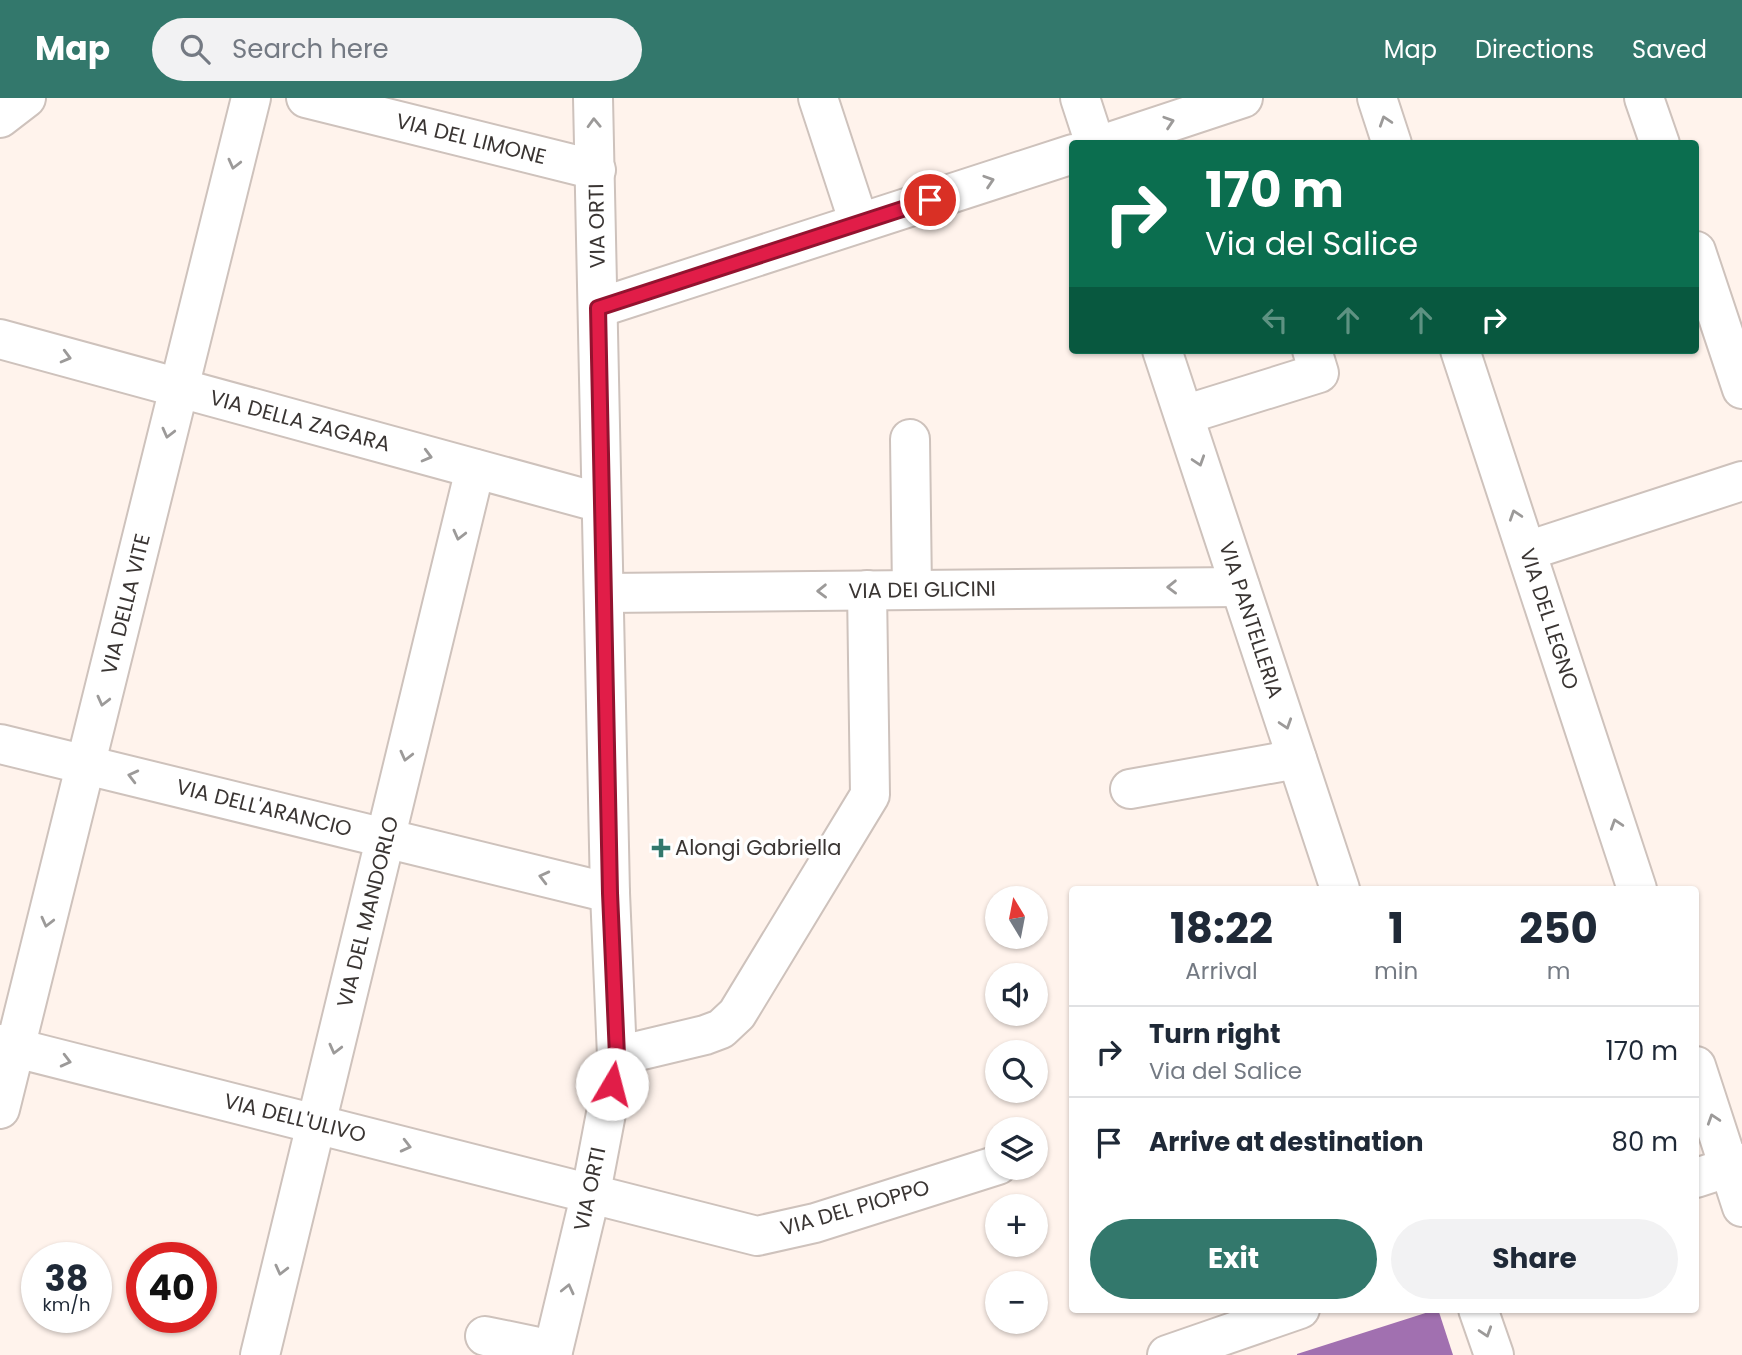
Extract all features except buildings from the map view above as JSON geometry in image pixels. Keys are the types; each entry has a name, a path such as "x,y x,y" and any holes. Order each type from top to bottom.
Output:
{"street":[{"path":"0,118 26,98"},
{"name":"VIA DELLA VITE","path":"0,1109 8,1046 87,765 251,98"},
{"name":"VIA DEL LIMONE","path":"306,98 596,170"},
{"name":"VIA ORTI","path":"552,1353 591,1192 617,1056 610,893 593,98"},
{"path":"818,98 859,223"},
{"path":"1080,98 1094,140"},
{"path":"1116,140 1243,98"},
{"path":"1377,98 1391,140"},
{"path":"1644,98 1659,140"},
{"path":"598,308 1069,155"},
{"path":"1699,260 1742,389"},
{"name":"VIA DELLA ZAGARA","path":"0,339 601,503"},
{"name":"VIA PANTELLERIA","path":"1163,354 1339,886"},
{"path":"1184,415 1320,373 1313,354"},
{"name":"VIA DEL LEGNO","path":"1461,354 1636,886"},
{"path":"910,439 912,590"},
{"name":"VIA DEL MANDORLO","path":"260,1355 475,469"},
{"path":"1527,551 1742,481"},
{"name":"VIA DEI GLICINI","path":"605,593 1240,587"},
{"path":"617,1056 705,1035 721,1029 737,1014 870,795 867,590"},
{"name":"VIA DELL'ARANCIO","path":"0,744 610,893"},
{"path":"1130,789 1297,759"},
{"name":"VIA DELL'ULIVO","path":"8,1046 591,1192"},
{"path":"1699,1078 1722,1169 1742,1207"},
{"name":"VIA DEL PIOPPO","path":"591,1192 757,1236 815,1223 985,1169"},
{"path":"1167,1355 1288,1313"},
{"path":"1479,1313 1494,1355"},
{"path":"485,1336 552,1353"}],"place":[{"name":"Alongi Gabriella","path":"661,848"}],"route":[{"path":"612,1084 617,1056 610,893 598,308 930,200"}]}
